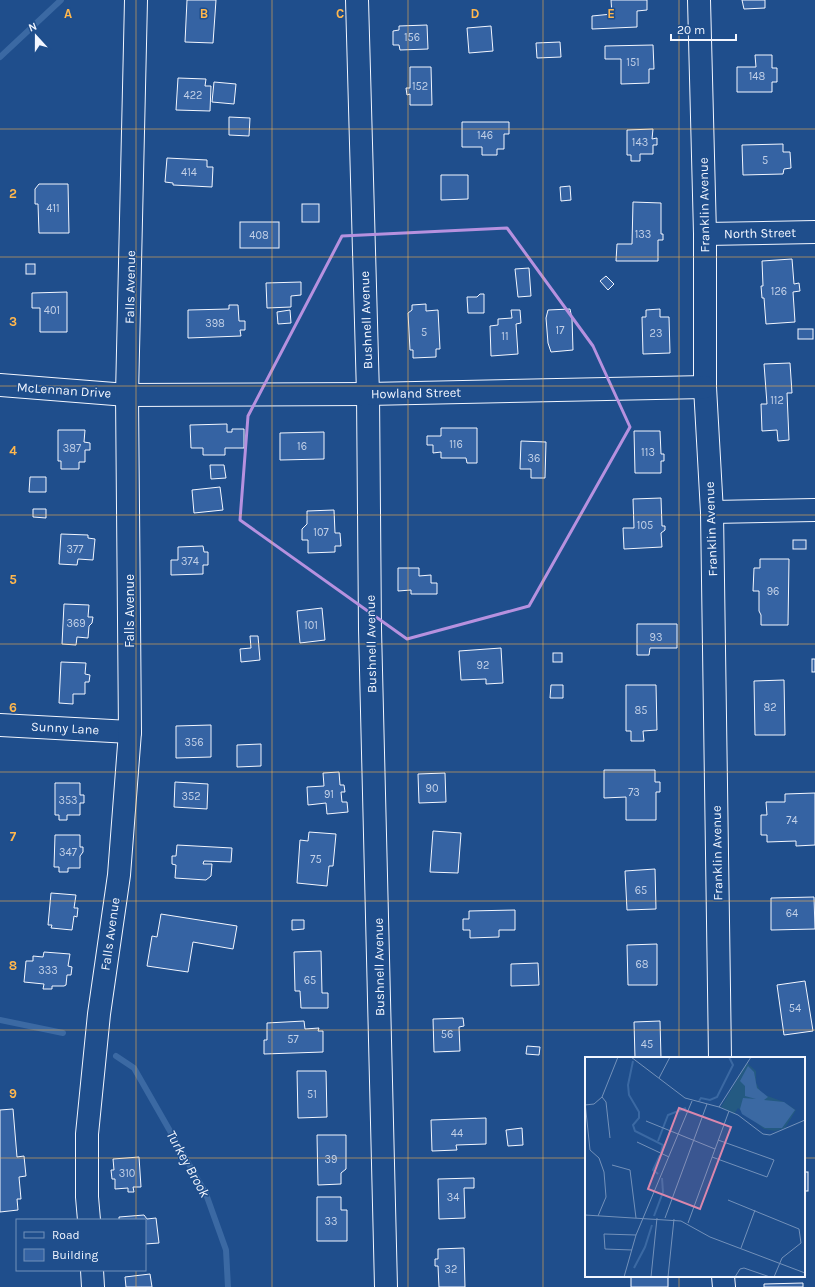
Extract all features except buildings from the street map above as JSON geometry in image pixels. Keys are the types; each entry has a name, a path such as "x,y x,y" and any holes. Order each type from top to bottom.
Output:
{"street":[{"name":"Falls Avenue","path":"89,1219 87,1197 87,1134 99,1014 119,875 130,732 127,395 136,0"},
{"name":"Bushnell Avenue","path":"357,0 368,394 370,629 386,1287"},
{"name":"Franklin Avenue","path":"699,0 705,234 704,387 712,512 720,1057"},
{"name":"North Street","path":"705,234 815,232"},
{"name":"McLennan Drive","path":"0,385 127,395"},
{"name":"Howland Street","path":"127,395 368,394 704,387"},
{"path":"712,512 815,510"},
{"name":"Sunny Lane","path":"0,725 130,732"},
{"path":"92,1271 93,1287"},
{"path":"723,1277 724,1287"}],"highlighted area":[{"path":"507,228 593,346 630,427 529,606 407,639 240,520 248,416 342,236"}],"waterway":[{"name":"Turkey Brook","path":"0,57 61,0"},
{"name":"Turkey Brook","path":"0,1020 63,1033"},
{"name":"Turkey Brook","path":"116,1056 134,1068 206,1194 226,1250 228,1287"}]}
